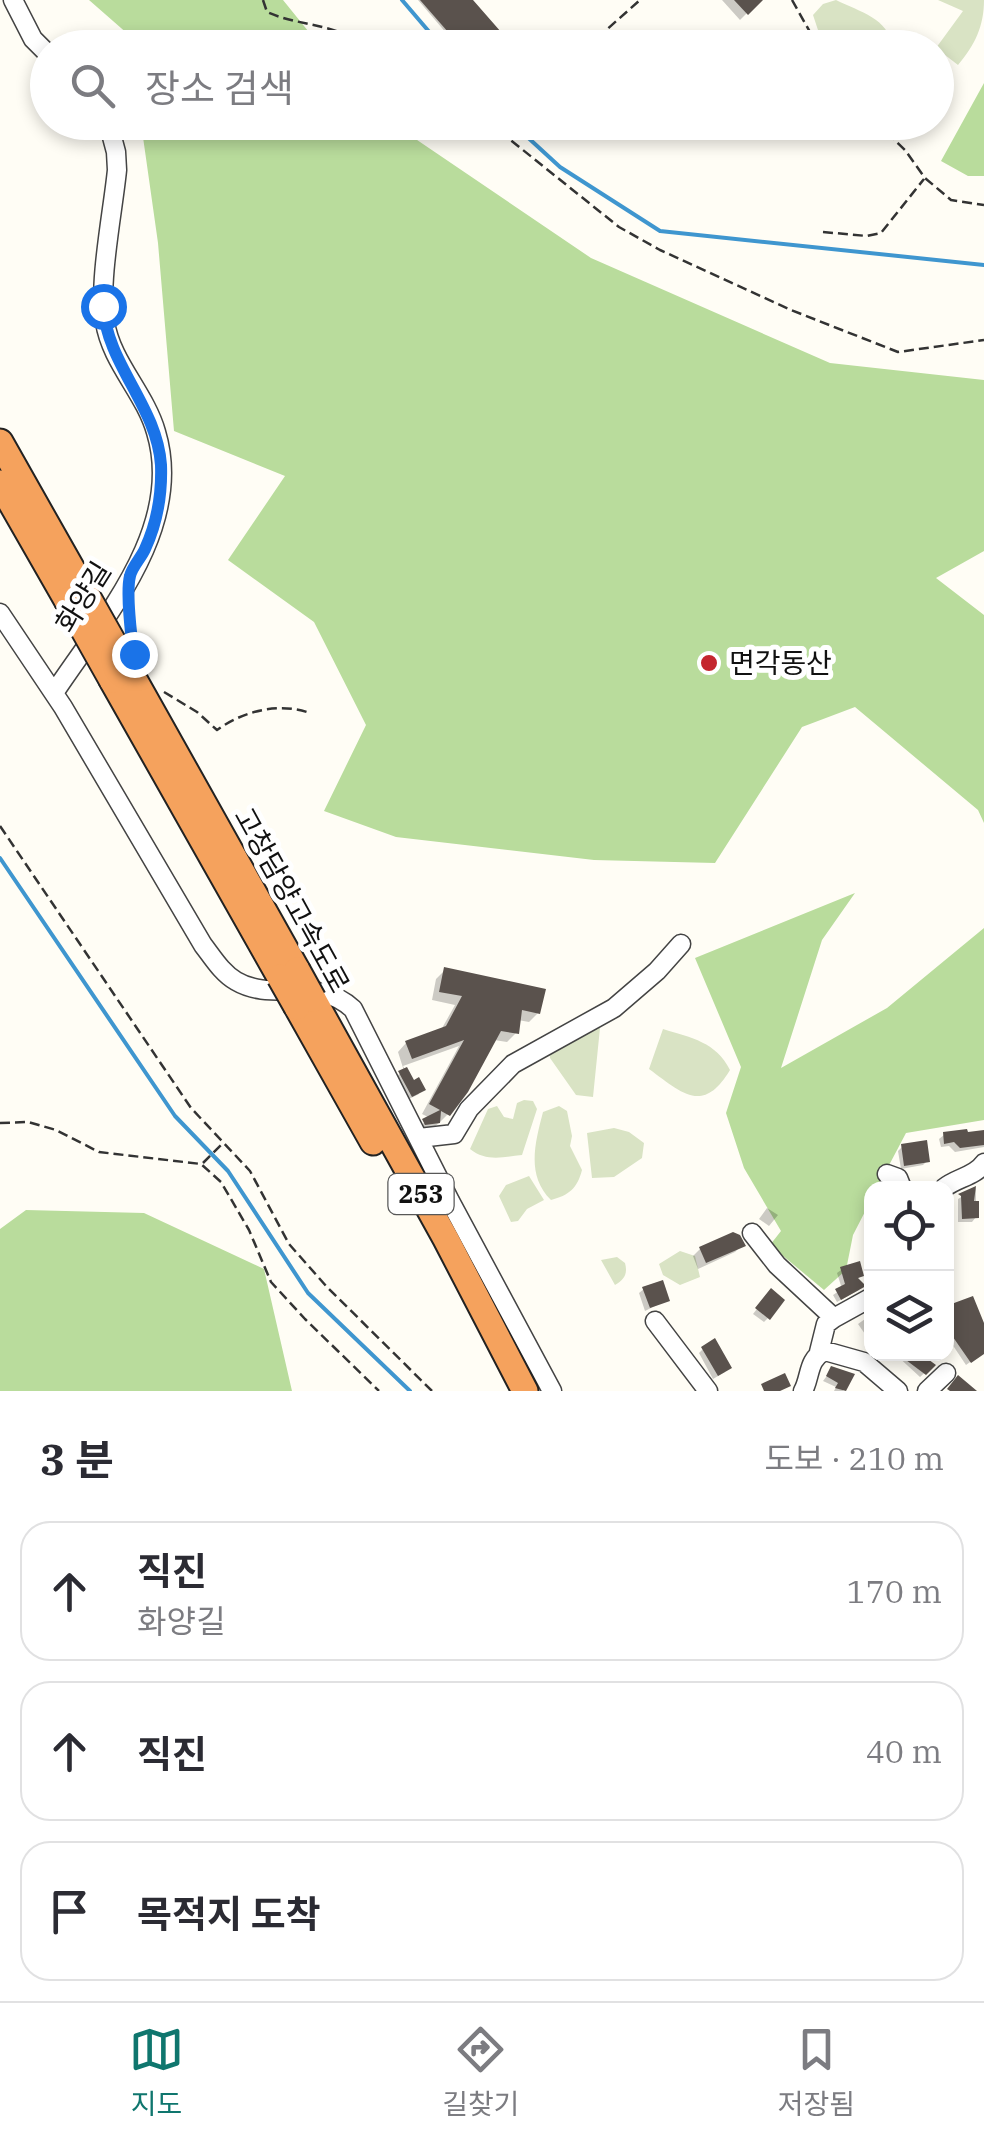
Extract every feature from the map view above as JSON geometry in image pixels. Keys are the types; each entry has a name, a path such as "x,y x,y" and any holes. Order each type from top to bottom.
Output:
{"highway":[{"name":"고창담양고속도로","path":"0,442 74,594 289,973 506,1391"},
{"name":"고창담양고속도로","path":"0,483 74,594"},
{"name":"고창담양고속도로","path":"305,1003 446,1239 525,1391"}],"street":[{"path":"13,0 30,33"},
{"name":"화양길","path":"54,693 129,577 154,526 160,497 156,430 112,346 104,320 117,170 111,140"},
{"path":"0,614 54,693 204,945 225,973 247,986 318,990 345,1002 363,1024 552,1391"},
{"path":"419,1138 454,1134 469,1109 513,1064 614,1008 681,944"},
{"path":"952,1181 974,1173 983,1159"},
{"path":"887,1174 899,1181"},
{"path":"752,1233 777,1265 834,1318"},
{"path":"803,1391 807,1371 820,1352 826,1324 864,1302"},
{"path":"655,1321 708,1391"},
{"path":"820,1352 825,1350 864,1362 898,1391"},
{"path":"927,1391 946,1374"}],"path":[{"path":"263,0 267,12 292,23 328,30"},
{"path":"606,30 640,0"},
{"path":"792,0 809,30"},
{"path":"516,140 619,227 791,310 898,352 984,340"},
{"path":"895,140 924,178 951,200 984,205"},
{"path":"823,232 867,236 881,233 924,178"},
{"path":"129,577 132,637"},
{"path":"158,689 197,712 217,730 232,719 277,708 292,706 310,713"},
{"path":"0,826 191,1108 250,1171 282,1234 300,1258 432,1391"},
{"path":"0,1124 28,1122 56,1130 99,1152 200,1164 221,1182 249,1230 272,1282 379,1391"},
{"path":"200,1164 222,1144"}],"green space":[{"path":"89,0 283,0 307,30 123,30"},
{"path":"836,0 863,12 886,30 818,30 813,15 823,4"},
{"path":"938,0 984,0 977,35 958,65 954,62 954,30 949,30 963,11"},
{"path":"984,83 984,176 968,176 941,161"},
{"path":"143,140 417,140 591,258 830,363 984,380 984,551 936,578 984,615 984,823 978,810 855,707 802,727 715,863 594,860 396,837 324,811 366,725 314,622 228,560 285,476 174,431 158,243"},
{"path":"855,893 822,940 781,1068 887,1008 984,928 984,1120 906,1133 881,1181 864,1181 864,1214 853,1235 846,1270 824,1290 770,1245 781,1231 744,1168 726,1113 741,1067 695,958"},
{"path":"596,1024 600,1028 593,1097 576,1095 550,1058 549,1049"},
{"path":"663,1029 702,1042 718,1053 730,1070 720,1084 701,1096 692,1095 649,1069"},
{"path":"533,1101 537,1109 522,1155 488,1157 470,1149 488,1109 497,1106 504,1117 513,1119 517,1103"},
{"path":"559,1106 567,1111 570,1146 582,1170 571,1190 551,1200 538,1180 535,1147 543,1112"},
{"path":"614,1128 629,1132 644,1143 642,1158 614,1177 592,1178 587,1133"},
{"path":"529,1176 544,1200 527,1209 518,1221 511,1222 499,1196 506,1185"},
{"path":"26,1210 144,1213 264,1269 292,1391 0,1391 0,1229"},
{"path":"680,1251 695,1256 700,1277 680,1285 663,1275 659,1264"},
{"path":"617,1257 625,1263 626,1270 615,1285 601,1260"}],"building":[{"path":"420,0 473,0 499,30 446,30"},
{"path":"734,0 763,0 748,15"},
{"path":"444,967 546,989 540,1014 522,1010 519,1034 501,1031 468,1092 450,1116 441,1111 440,1123 425,1125 422,1119 440,1110 429,1104 464,1040 412,1059 405,1041 446,1026 462,996 439,992"},
{"path":"407,1067 426,1090 412,1097 398,1071"},
{"path":"984,1130 984,1145 960,1148 954,1142 944,1144 943,1132"},
{"path":"927,1140 930,1162 904,1166 901,1144"},
{"path":"976,1186 974,1201 979,1201 979,1218 962,1219 958,1194"},
{"path":"733,1232 740,1235 746,1246 706,1263 699,1247"},
{"path":"860,1261 864,1276 858,1278 864,1287 841,1300 835,1289 845,1284 840,1267"},
{"path":"663,1280 670,1301 650,1308 642,1287"},
{"path":"771,1288 785,1300 770,1320 755,1308"},
{"path":"973,1296 984,1323 984,1354 971,1363 954,1339 954,1303"},
{"path":"715,1338 732,1368 718,1376 701,1347"},
{"path":"907,1361 931,1361 936,1365 926,1375"},
{"path":"831,1366 855,1374 846,1391 835,1388 838,1383 826,1376"},
{"path":"785,1373 791,1386 764,1391 761,1384"},
{"path":"958,1375 977,1391 947,1389"}],"waterway":[{"path":"402,0 428,30"},
{"path":"531,140 560,167 660,231 984,265"},
{"path":"0,858 175,1116 228,1171 308,1293 410,1391"}],"place":[{"name":"면각동산","path":"709,663"}],"route":[{"path":"103,306 112,346 151,418 159,442 158,511 129,577 134,654"}]}
